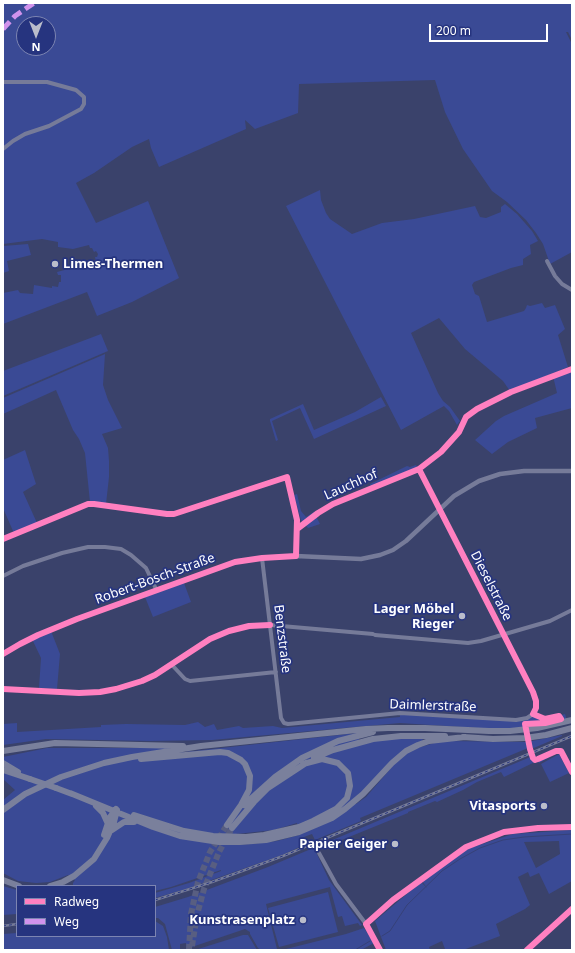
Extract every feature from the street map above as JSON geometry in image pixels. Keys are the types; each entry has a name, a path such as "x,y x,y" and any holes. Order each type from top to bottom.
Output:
{"highway":[{"path":"3,810 25,794 51,781 104,762 132,756 201,746 388,728 510,731 537,728 572,720"},
{"path":"235,815 255,793 275,777 317,750 362,735 399,728"},
{"path":"104,762 220,752 236,756 245,764 250,776 250,784 246,798 229,827 268,788 303,764 333,750 373,739 416,735 509,739 546,735 572,728"},
{"path":"110,832 116,826 128,821 136,822 180,836 219,842 253,841 290,835 319,824 346,809 364,794 406,750 429,742 465,737"},
{"path":"3,751 55,743 201,746"},
{"path":"70,793 93,803 165,826 204,835 246,837 278,832 313,821 336,809 343,803 349,792 350,786 348,773 338,763 322,759 303,764"},
{"path":"3,763 28,777"},
{"path":"3,770 28,777 116,810 153,827"},
{"path":"93,803 103,813 108,824"},
{"path":"86,866 98,849 108,824 116,810"},
{"path":"53,885 68,880 86,866 99,853 110,832 116,810"},
{"path":"3,880 16,885"}],"street":[{"path":"3,82 48,82 76,90 84,97 84,104 81,109 49,126 25,134 3,149"},
{"path":"547,261 555,276 562,284 572,290"},
{"name":"Dieselstraße","path":"419,469 533,692 536,701 536,708 533,714"},
{"name":"Lauchhof","path":"296,556 297,529 318,513 333,504 419,469"},
{"name":"Robert-Bosch-Straße","path":"3,654 38,635 77,619 235,562 262,558 296,556 361,559 380,555 393,550 406,541 454,496 478,481 500,474 524,471 572,471"},
{"path":"3,576 23,566 62,553 88,547 105,547 121,549 131,555 146,568 157,591"},
{"name":"Benzstraße","path":"262,558 281,718 284,723"},
{"path":"3,689 56,692 100,692 116,689 155,676 210,639 229,631 249,626 270,625 468,643 481,642 550,621 572,610"},
{"path":"172,665 185,679 190,681 276,672"},
{"name":"Daimlerstraße","path":"284,723 288,724 400,713 516,720 527,718 533,714"},
{"path":"561,751 572,772"},
{"path":"366,924 398,896 466,847 504,832 538,828 572,827"},
{"path":"319,853 336,884 366,924 380,950"},
{"path":"527,950 572,909"}],"shaded area":[{"path":"3,3 572,3 572,40 568,32 566,32 572,44 572,252 550,264 543,244 536,233 526,220 507,202 492,191 463,149 445,112 435,80 299,84 298,113 255,129 245,120 246,129 159,167 149,139 132,147 94,173 76,183 96,223 148,201 179,278 132,302 97,316 87,292 3,324 3,293 18,290 20,293 33,294 34,285 52,288 52,286 58,287 59,282 61,282 61,275 58,275 57,272 72,268 71,265 74,264 74,267 96,262 95,257 97,257 98,254 90,248 89,245 73,249 58,247 58,242 42,239 3,244"},
{"path":"320,190 321,200 330,219 352,234 382,223 414,219 475,206 480,217 486,218 501,212 501,207 505,204 517,214 532,231 538,241 530,245 531,254 523,259 523,265 474,282 472,285 475,294 479,296 487,322 524,311 527,305 530,306 542,303 545,308 555,305 565,329 558,335 568,367 510,391 503,381 465,349 439,318 411,333 438,393 460,421 457,425 449,411 444,406 401,430 286,206"},
{"path":"28,244 31,255 7,261 9,271 3,273 3,246"},
{"path":"101,334 108,351 3,396 3,371"},
{"path":"105,354 103,385 108,400 122,428 102,434 108,448 109,461 106,504 90,502 85,453 73,430 56,390 3,414 3,398"},
{"path":"572,370 572,408 535,418 537,428 508,442 492,454 475,440 496,421 504,416 557,393 553,376"},
{"path":"381,397 386,406 314,439 300,408 272,421 278,440 276,441 270,419 303,404 314,430 355,412"},
{"path":"25,450 36,484 23,492 37,523 15,532 13,531 3,508 3,460"},
{"path":"416,465 417,467 371,487 370,484 407,466 410,467"},
{"path":"297,494 301,511 306,517 314,512 320,524 308,528 301,520 294,495"},
{"path":"184,583 191,602 153,617 145,597"},
{"path":"51,631 60,654 57,689 39,688 41,658 32,639"},
{"path":"400,713 516,720 533,714 541,718 548,719 565,714 567,720 546,725 518,728 493,729 400,723 212,740 150,741 46,739 3,745 3,724 17,723 17,732 101,727 101,725 185,725 198,722 205,727 214,724 217,730 239,726 243,728 273,726 282,728 400,717"},
{"path":"357,733 360,743 389,738 423,738 421,747 447,741 527,742 562,735 529,750 528,748 360,818 361,821 315,840 312,834 301,838 304,845 282,855 186,889 156,898 156,893 189,883 221,870 156,891 156,885 73,885 75,880 68,875 50,882 36,883 18,881 3,873 3,800 15,790 3,779 3,757 47,748 175,748 176,753","holes":["390,763 392,767 366,797 356,804 354,801","297,823 299,835 277,841 234,845 236,834 274,830"]},
{"path":"556,751 559,752 539,763 537,761 504,777 501,772 437,802 435,801 315,850 329,880 362,925 360,926 358,923 345,926 342,916 338,917 330,887 266,904 277,949 272,950 261,950 258,948 250,932 245,929 186,949 186,943 180,944 180,950 172,950 165,924 156,918 156,907 188,897 268,867 535,755 538,760"},
{"path":"559,754 569,773 550,782 541,764"},
{"path":"572,830 572,881 549,894 539,873 530,877 528,872 518,877 530,905 496,924 500,936 463,950 443,950 445,949 442,941 429,947 430,950 386,950 375,921 421,882 427,888 422,881 467,849 513,834","holes":["559,841 560,854 536,868 524,842"]},
{"path":"3,886 16,890 16,914 3,915"},
{"name":"Kunstrasenplatz","path":"328,892 338,932 279,947 268,908"},
{"path":"156,922 163,926 167,937 169,950 3,950 3,934 16,933 16,937 156,937"},
{"path":"364,928 374,943 361,950 282,950 346,934"},
{"path":"243,935 248,935 257,950 195,950"}],"waterway":[{"path":"382,936 390,931 407,905 442,871 480,848 503,840 572,834"},
{"path":"355,950 370,941"}],"tunnel":[{"path":"189,950 191,914 198,882 210,852 227,825"},
{"path":"192,946 197,915 204,889 219,852 232,828"}],"railway":[{"path":"156,900 212,882 283,856 572,736"},
{"path":"3,926 16,924"}],"marked path":[{"path":"3,29 15,16 34,3"}],"cycle path":[{"path":"297,529 333,504 419,469 441,452 459,432 466,417 477,409 511,392 572,369"},
{"path":"419,469 533,692 536,701 536,708 533,714 545,719 559,716 561,719 545,723 525,724 533,758 535,760 556,751 561,751 572,772"},
{"path":"3,539 88,504 174,514 287,477 297,520 296,556 262,558 235,562 77,619 38,635 3,654"},
{"path":"3,689 79,693 100,692 116,689 142,681 155,675 210,639 229,631 249,626 270,625"},
{"path":"380,950 366,924 393,900 466,847 504,832 538,828 572,827"},
{"path":"527,950 572,909"}],"place":[{"name":"Limes-Thermen","path":"55,264"},
{"name":"Lager Möbel Rieger","path":"462,616"},
{"name":"Vitasports","path":"544,806"},
{"name":"Papier Geiger","path":"395,844"},
{"name":"Kunstrasenplatz","path":"303,920"}]}
